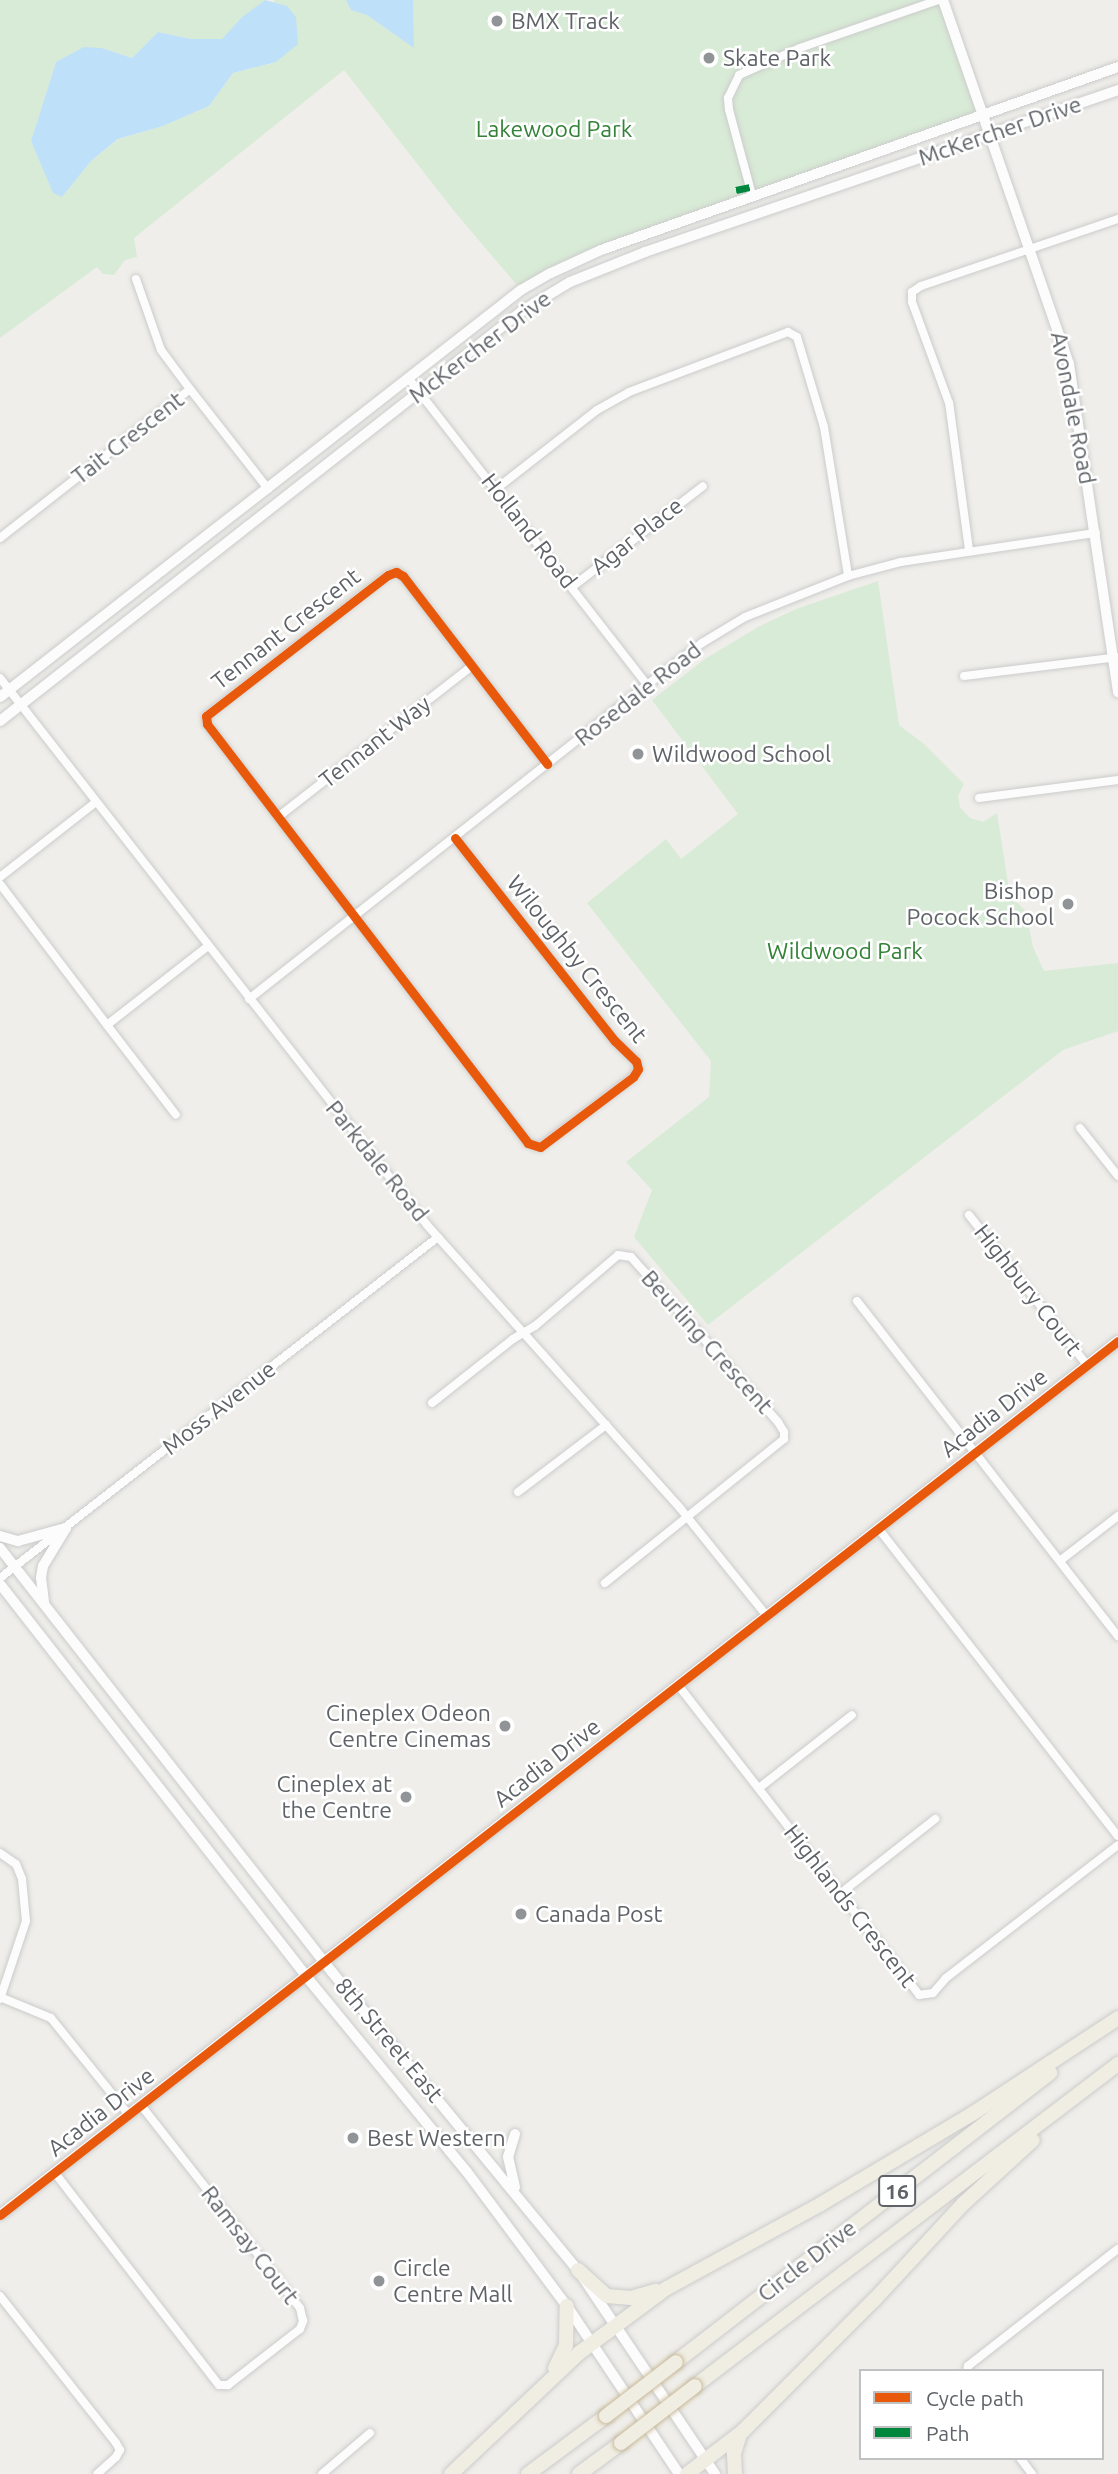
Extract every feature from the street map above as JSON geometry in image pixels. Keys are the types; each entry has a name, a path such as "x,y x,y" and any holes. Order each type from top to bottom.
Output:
{"highway":[{"path":"452,2474 549,2379 592,2343 667,2288 821,2204 972,2114 1118,2020"},
{"name":"Circle Drive","path":"528,2474 1118,2020"},
{"name":"Circle Drive","path":"579,2474 1118,2064"},
{"path":"687,2474 743,2431 875,2299 964,2203 1056,2119 1064,2106"},
{"path":"578,2270 607,2296 640,2296 667,2288"},
{"path":"549,2379 566,2344 567,2306"},
{"path":"735,2474 735,2447 743,2431"}],"main road":[{"name":"McKercher Drive","path":"5,694 521,290 551,273 601,250 752,195 1118,67"},
{"name":"McKercher Drive","path":"0,721 522,311 570,282 645,252 1118,90"},
{"path":"0,1536 18,1541 66,1528"},
{"path":"45,1605 41,1578 43,1566 66,1528"},
{"name":"8th Street East","path":"0,1548 324,1960 578,2270 715,2474"},
{"name":"8th Street East","path":"0,1584 305,1975 467,2172 567,2306 680,2474"},
{"path":"516,2134 508,2157 516,2193"}],"street":[{"name":"Avondale Road","path":"941,0 984,114 1069,363 1116,657 1118,692"},
{"path":"752,195 729,110 729,98 739,75 800,48 941,0"},
{"path":"969,550 949,403 912,302 912,292 922,286 1118,219"},
{"path":"136,279 161,350 190,389"},
{"path":"496,489 597,410 629,392 788,332 797,337 824,427 848,576"},
{"name":"Holland Road","path":"409,379 647,685"},
{"name":"Tait Crescent","path":"0,538 190,389 268,489"},
{"name":"Agar Place","path":"572,587 702,486"},
{"name":"Rosedale Road","path":"249,999 647,685 702,643 745,617 848,576 969,550 1096,533"},
{"name":"Tennant Crescent","path":"354,917 207,724 205,716 388,575 396,572 403,576 547,764"},
{"path":"964,676 1116,657"},
{"name":"Tennant Way","path":"278,817 472,666"},
{"path":"0,678 5,694"},
{"name":"Parkdale Road","path":"5,694 20,705 438,1237 688,1517 766,1615"},
{"path":"979,798 1118,780"},
{"path":"0,877 96,802"},
{"name":"Wiloughby Crescent","path":"354,917 528,1143 540,1147 551,1141 633,1077 638,1069 636,1061 615,1041 455,838"},
{"path":"0,884 176,1115"},
{"path":"107,1025 208,946"},
{"path":"1080,1128 1118,1177"},
{"name":"Highbury Court","path":"969,1215 1087,1365"},
{"name":"Moss Avenue","path":"0,1578 438,1237"},
{"name":"Beurling Crescent","path":"524,1333 618,1255 631,1257 699,1338 778,1422 784,1432 780,1444 688,1517"},
{"path":"857,1301 1118,1636"},
{"path":"432,1403 524,1333"},
{"name":"Acadia Drive","path":"0,2215 1118,1341"},
{"path":"518,1492 606,1425"},
{"path":"1061,1560 1118,1516"},
{"path":"605,1583 688,1517"},
{"path":"878,1528 1118,1836"},
{"name":"Highlands Crescent","path":"678,1685 919,1995 933,1993 946,1978 1118,1845"},
{"path":"760,1788 852,1715"},
{"path":"841,1893 935,1819"},
{"path":"0,1853 16,1864 22,1880 26,1921 0,1998 51,2018 129,2115"},
{"name":"Ramsay Court","path":"55,2173 219,2385 228,2385 300,2329 303,2321 300,2308 141,2105"},
{"path":"967,2369 1118,2249"},
{"path":"0,2296 116,2443 120,2451 117,2457 97,2474"},
{"path":"321,2474 370,2432"}],"green space":[{"name":"Lakewood Park","path":"0,0 265,0 266,3 242,17 223,39 191,39 158,32 132,58 102,48 56,62 31,141 62,197 91,161 119,139 163,126 209,106 233,73 273,63 274,0 943,0 984,114 601,250 521,290 454,211 344,70 134,238 137,257 125,260 114,275 103,274 97,267 0,338"},
{"name":"Wildwood Park","path":"878,581 899,725 924,744 964,784 958,796 960,807 970,818 983,822 997,813 1010,896 1026,911 1033,947 1044,971 1118,963 1118,1031 1063,1050 708,1325 634,1237 652,1190 626,1162 709,1097 711,1061 587,903 666,839 681,859 738,814 652,700 705,659 758,627 796,609"}],"water":[{"path":"265,0 287,6 296,17 298,44 276,62 233,73 209,106 163,126 118,139 91,161 62,197 53,193 31,141 56,62 84,47 102,48 132,58 158,32 191,39 222,39 242,17"},
{"path":"346,0 413,0 414,48 367,15 351,10"}],"marked path":[{"path":"736,190 750,187"}],"cycle path":[{"path":"455,838 615,1041 636,1061 638,1069 633,1077 540,1147 528,1143 207,724 206,716 388,575 396,572 403,576 547,764"},
{"path":"0,2215 1118,1341"}],"place":[{"name":"BMX Track","path":"497,21"},
{"name":"Skate Park","path":"709,58"},
{"name":"Wildwood School","path":"638,754"},
{"name":"Bishop Pocock School","path":"1068,904"},
{"name":"Cineplex Odeon Centre Cinemas","path":"505,1726"},
{"name":"Cineplex at the Centre","path":"406,1797"},
{"name":"Canada Post","path":"521,1914"},
{"name":"Best Western","path":"353,2138"},
{"name":"Circle Centre Mall","path":"379,2281"}]}
